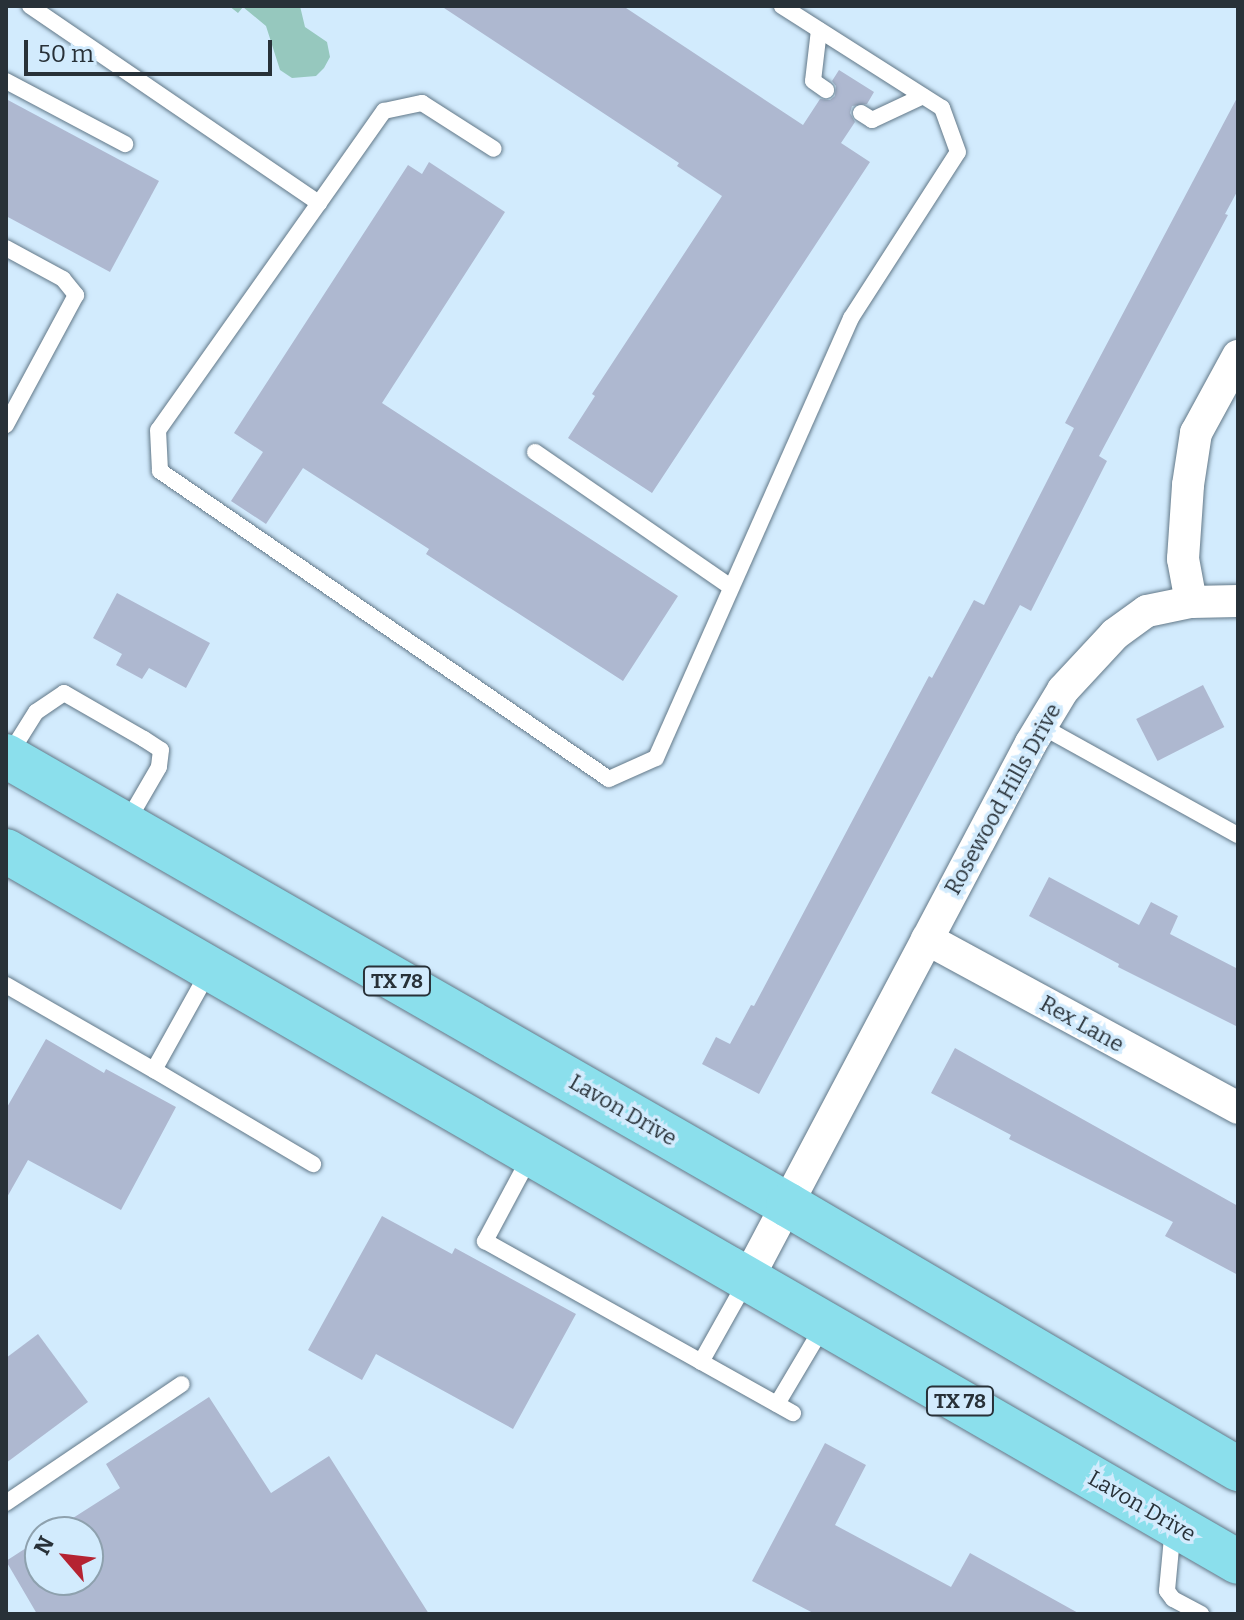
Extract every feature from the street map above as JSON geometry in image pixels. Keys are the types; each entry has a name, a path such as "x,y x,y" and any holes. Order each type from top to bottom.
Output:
{"main road":[{"name":"Lavon Drive","path":"6,757 788,1205 1238,1469"},
{"name":"Lavon Drive","path":"6,851 1238,1562"}],"street":[{"path":"1191,602 1183,559 1188,485 1196,433 1238,356"},
{"name":"Rosewood Hills Drive","path":"748,1278 1063,690 1115,634 1147,611 1191,602 1238,601"},
{"name":"Rex Lane","path":"927,939 1238,1108"}],"lane":[{"path":"30,6 319,203"},
{"path":"494,149 422,103 384,111 158,430 160,471 609,779 656,758 851,318 958,152 942,108 782,6"},
{"path":"819,30 813,81 826,90"},
{"path":"6,81 125,144"},
{"path":"861,113 872,120 923,96"},
{"path":"6,248 63,279 76,295 6,425"},
{"path":"535,452 731,587"},
{"path":"6,757 36,712 50,699 64,693 77,700 161,750 159,767 125,825"},
{"path":"1041,726 1238,835"},
{"path":"154,1070 210,969"},
{"path":"6,985 313,1164"},
{"path":"531,1154 485,1241 793,1413"},
{"path":"701,1362 748,1278"},
{"path":"777,1404 825,1323"},
{"path":"6,1503 182,1384"},
{"path":"1173,1524 1167,1591 1173,1599 1201,1614"}],"shaded area":[{"path":"229,6 300,6 305,27 327,42 330,57 324,68 316,76 292,78 280,70 266,26 243,7 238,13"}],"building":[{"path":"441,6 623,6 803,125 820,99 830,100 835,96 836,86 832,81 839,70 874,92 867,104 852,106 850,113 855,122 841,143 870,162 652,493 568,438 595,396 592,394 722,196 677,166 679,163"},
{"path":"1238,96 1238,190 1225,214 1228,215 1099,456 1107,461 1031,611 1020,605 759,1094 702,1064 716,1037 730,1044 751,1005 754,1006 929,676 932,678 974,600 984,605 1074,428 1065,423"},
{"path":"6,99 159,181 110,272 6,216"},
{"path":"429,162 505,212 382,403 678,596 623,681 426,554 429,549 303,468 266,524 231,501 263,452 234,433 408,165 422,174"},
{"path":"117,593 210,643 186,688 149,668 142,679 116,665 122,654 93,638"},
{"path":"1203,685 1224,727 1158,761 1136,719"},
{"path":"1049,877 1139,925 1151,902 1178,916 1170,934 1238,969 1238,1027 1118,967 1119,964 1029,916"},
{"path":"46,1039 104,1073 106,1069 176,1107 121,1210 28,1160 6,1199 6,1109"},
{"path":"955,1048 1238,1206 1238,1275 1165,1236 1173,1222 1009,1139 1011,1135 931,1093"},
{"path":"382,1216 452,1254 455,1248 576,1314 513,1429 376,1354 362,1380 308,1350"},
{"path":"38,1334 88,1402 6,1463 6,1358"},
{"path":"209,1397 271,1493 329,1456 429,1614 37,1614 26,1596 104,1596 104,1516 76,1516 120,1488 106,1464"},
{"path":"825,1443 866,1465 835,1525 951,1587 970,1553 1080,1614 815,1614 752,1581"},
{"path":"24,1549 24,1592 6,1561"}]}
